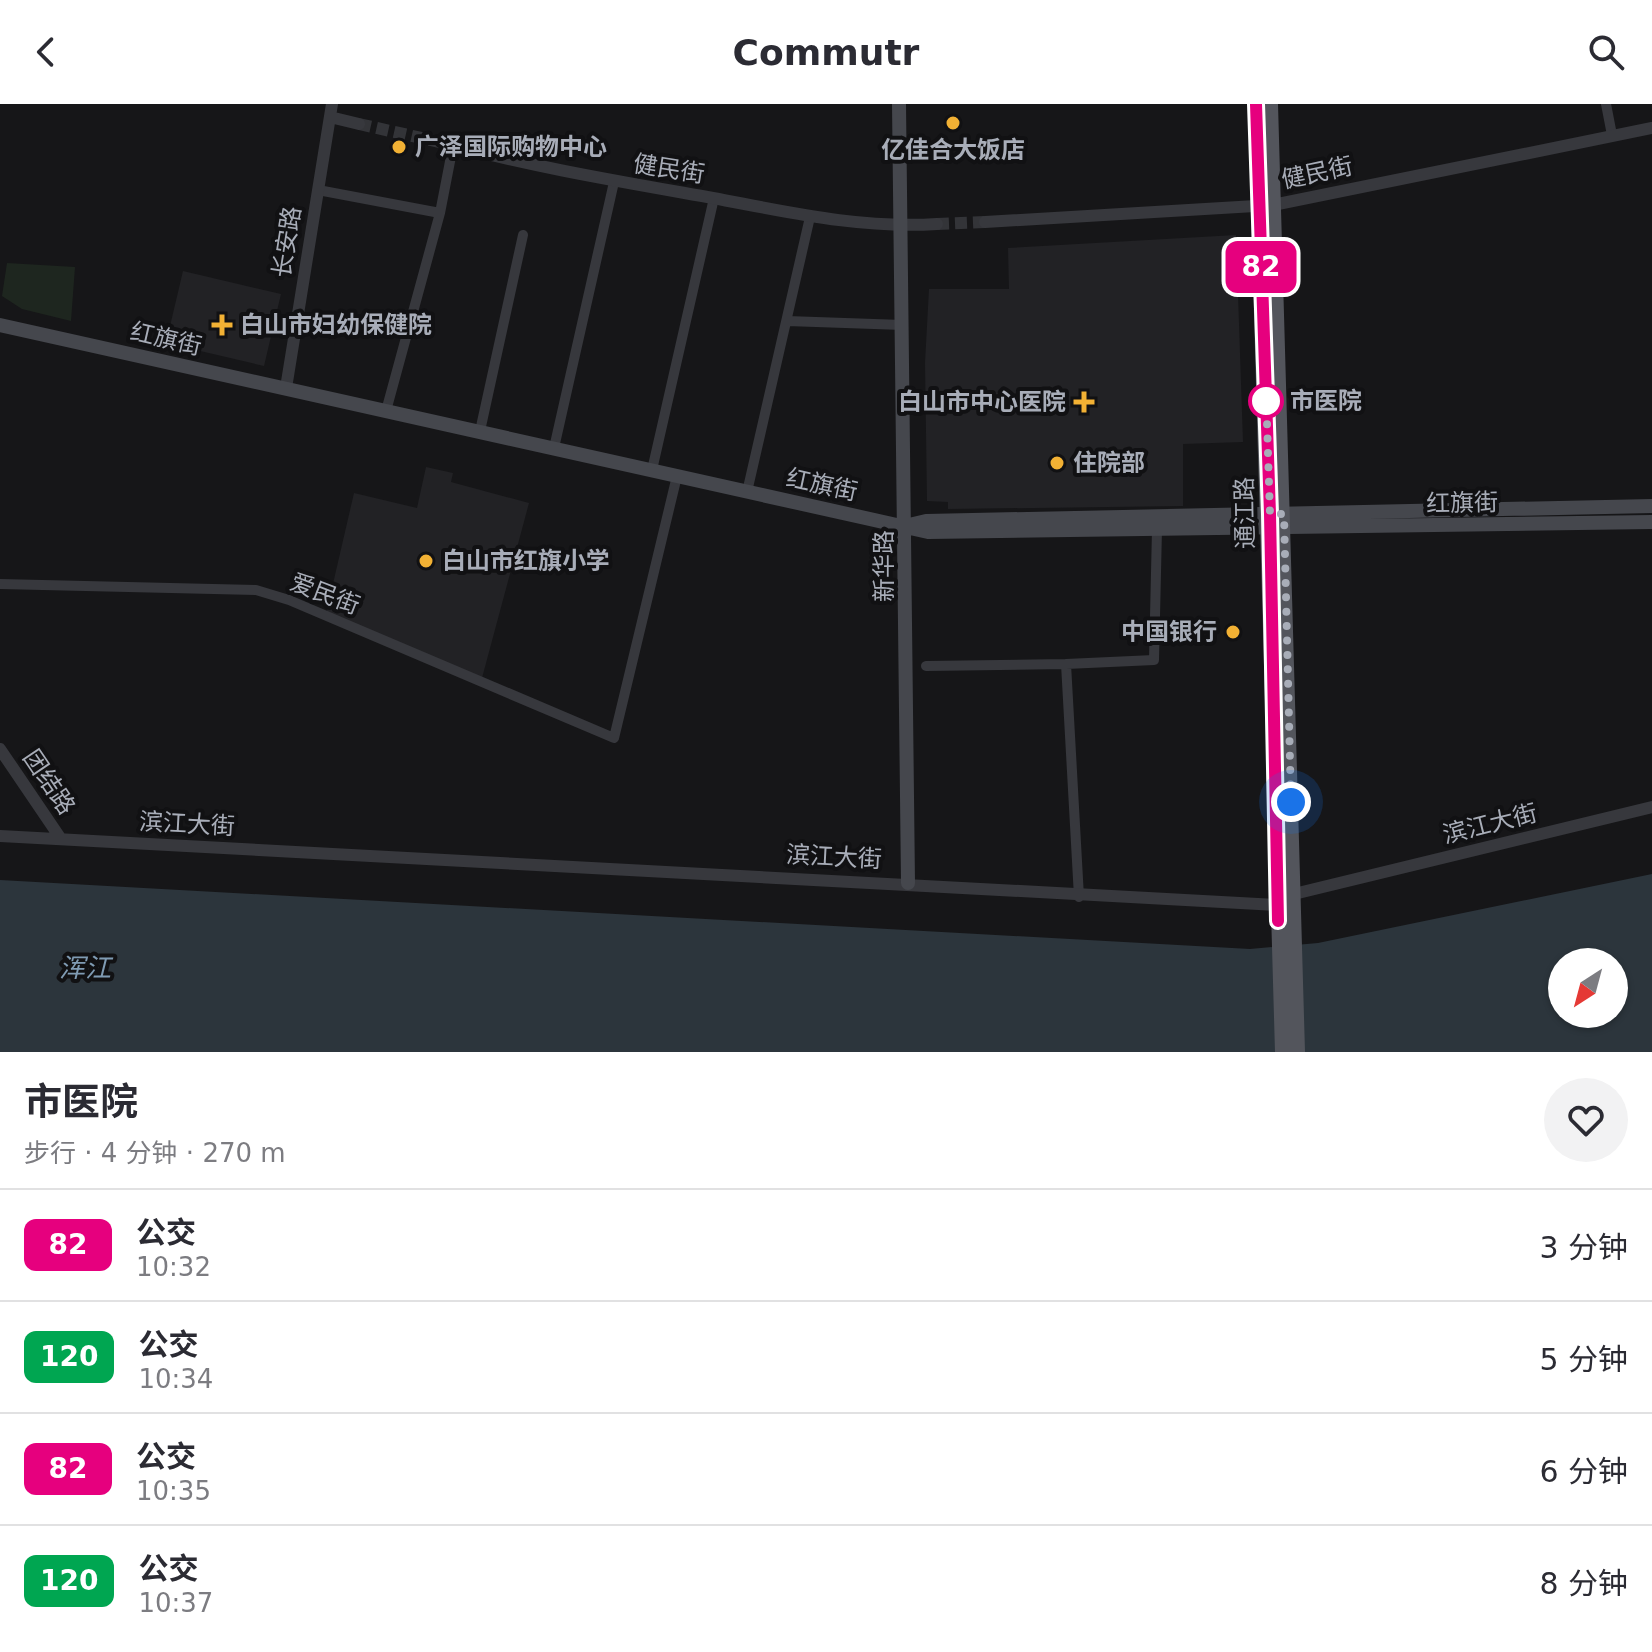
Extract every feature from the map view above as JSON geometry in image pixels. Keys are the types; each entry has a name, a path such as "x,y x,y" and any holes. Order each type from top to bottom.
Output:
{"main road":[{"name":"新华路","path":"899,104 908,883"},
{"name":"通江路","path":"1256,104 1266,206 1294,894 1283,915"},
{"name":"通江路","path":"1266,206 1270,104"},
{"name":"红旗街","path":"0,325 928,532 1157,529 1277,520 1652,522"},
{"path":"906,526 926,521 1277,520 1652,506"},
{"name":"通江路","path":"1277,520 1283,915"},
{"path":"1283,915 1283,1052"},
{"path":"1283,915 1297,1052"}],"street":[{"path":"1606,104 1612,135"},
{"path":"331,110 359,124"},
{"name":"长安路","path":"286,388 331,110"},
{"name":"健民街","path":"985,222 1266,206 1652,128"},
{"name":"健民街","path":"448,144 614,182 810,217 901,226 937,224"},
{"path":"386,411 440,213 448,144"},
{"path":"554,448 614,182"},
{"path":"318,190 440,213"},
{"path":"652,470 714,198"},
{"path":"747,492 810,217"},
{"path":"480,431 523,235"},
{"path":"787,321 903,325"},
{"name":"爱民街","path":"0,584 256,590 289,600 614,738 677,476"},
{"path":"926,666 1154,660 1157,529"},
{"path":"1066,664 1079,897"},
{"name":"团结路","path":"0,749 61,839"},
{"name":"滨江大街","path":"1294,894 1652,807"},
{"name":"滨江大街","path":"0,836 908,883 1283,915"}],"shaded area":[{"name":"白山市中心医院","path":"1236,235 1243,442 1183,444 1183,506 948,509 948,502 927,501 925,363 929,289 1009,289 1008,248"},
{"path":"7,263 75,267 71,321 22,309 2,296"},
{"name":"白山市妇幼保健院","path":"183,271 281,294 264,366 166,343"},
{"name":"白山市红旗小学","path":"426,467 453,473 451,482 529,503 482,678 326,614 354,493 417,508"}],"water":[{"name":"浑江","path":"1652,874 1652,1052 0,1052 0,880 1250,949 1318,943"}],"tunnel":[{"path":"359,124 444,143"},
{"path":"937,224 985,222"}],"bus line":[{"name":"82","path":"1256,104 1270,514 1278,921"}],"place":[{"name":"亿佳合大饭店","path":"953,123"},
{"name":"广泽国际购物中心","path":"399,147"},
{"name":"白山市妇幼保健院","path":"222,325"},
{"name":"市医院","path":"1266,401"},
{"name":"白山市中心医院","path":"1084,402"},
{"name":"住院部","path":"1057,463"},
{"name":"白山市红旗小学","path":"426,561"},
{"name":"中国银行","path":"1233,632"}],"route":[{"path":"1266,401 1266,391 1270,514 1284,514 1291,802"}]}
